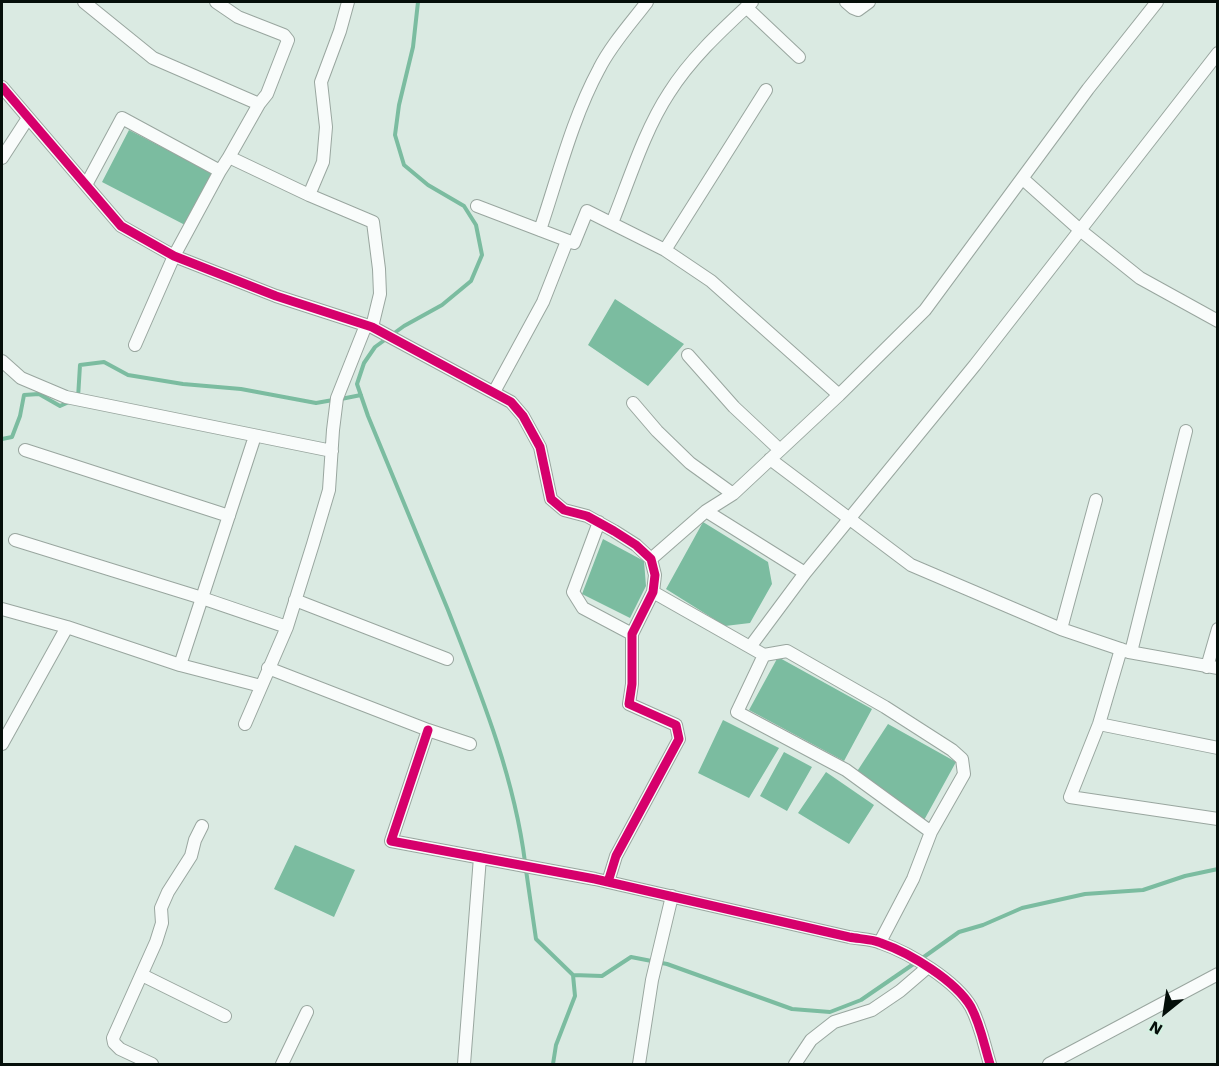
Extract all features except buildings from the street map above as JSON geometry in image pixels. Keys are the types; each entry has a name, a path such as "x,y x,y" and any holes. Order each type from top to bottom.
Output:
{"street":[{"path":"84,2 153,58 259,104"},
{"path":"135,345 174,256 220,171 267,94 288,40 284,35 238,16 216,2"},
{"path":"309,195 323,162 326,128 321,82 348,2"},
{"path":"540,231 578,118 596,75 647,2"},
{"path":"846,2 858,10 869,2"},
{"path":"651,560 706,511 733,494 839,395 925,310 1088,88 1156,2"},
{"path":"612,223 654,120 670,90 704,49 749,4 799,57"},
{"path":"750,647 849,519 975,365 1218,53"},
{"path":"2,87 121,226 174,256 276,296 369,326 511,402 523,416 540,447 551,499 564,510 599,522 636,545 651,560 656,575 653,592 632,634 632,684 629,704 676,724 680,739 616,856 608,882"},
{"path":"665,250 766,90"},
{"path":"2,158 28,118"},
{"path":"86,185 122,118 220,171"},
{"path":"229,157 373,222 380,294 338,399 329,490 287,627 245,724"},
{"path":"1023,178 1080,230 1140,278 1218,321"},
{"path":"477,206 574,243 587,211 665,250 711,281 839,395"},
{"path":"494,392 543,302 567,241"},
{"path":"688,355 734,407 780,450"},
{"path":"2,361 27,382 66,397 332,451"},
{"path":"633,403 657,431 690,463 733,494"},
{"path":"1186,430 1126,651 1070,797 1218,819"},
{"path":"180,665 255,436"},
{"path":"26,450 229,516"},
{"path":"770,459 911,565 1061,629 1126,651 1212,668 1218,629"},
{"path":"1061,629 1096,500"},
{"path":"706,511 806,573"},
{"path":"599,522 573,592 583,608 632,634"},
{"path":"15,540 287,627"},
{"path":"653,592 764,655 787,651 885,707 952,750 962,759 964,774 931,832 913,879 880,942"},
{"path":"295,600 447,659"},
{"path":"2,609 67,627 180,665 261,686"},
{"path":"2,744 67,627"},
{"path":"764,655 737,712 846,770 931,832"},
{"path":"268,668 470,744"},
{"path":"1099,724 1218,748"},
{"path":"428,730 391,841 608,882 880,942 928,967 957,988 970,1006 983,1034 990,1065"},
{"path":"152,1065 120,1048 114,1043 113,1038 160,932 161,908 168,892 192,856 195,840 202,826"},
{"path":"464,1065 480,857"},
{"path":"639,1065 652,980 672,896"},
{"path":"795,1065 811,1040 834,1022 872,1010 900,991 928,967"},
{"path":"1049,1065 1218,974"},
{"path":"142,975 225,1016"},
{"path":"282,1065 307,1012"}],"shaded area":[{"path":"129,130 212,173 185,225 102,182"},
{"path":"615,299 684,344 648,386 588,345"},
{"path":"703,522 768,562 772,584 750,623 725,626 666,589"},
{"path":"603,539 644,561 646,586 630,618 582,594"},
{"path":"778,657 872,709 844,761 749,710"},
{"path":"723,720 779,748 749,798 698,773"},
{"path":"888,724 956,762 923,822 856,773"},
{"path":"784,752 812,767 787,811 760,796"},
{"path":"826,772 874,805 849,844 798,813"},
{"path":"295,845 355,870 334,917 274,889"}],"waterway":[{"path":"418,2 413,47 399,105 395,135 404,165 428,185 464,206 476,225 482,255 471,281 442,305 404,326 375,347 364,363 357,384 484,703 513,797 525,862"},
{"path":"78,398 80,365 104,362 128,375 183,384 241,389 316,403 333,400"},
{"path":"2,439 12,437 20,416 24,395 39,394 60,406 69,402"},
{"path":"341,399 361,395"},
{"path":"921,959 959,932 983,925 1022,908 1085,894 1143,890 1185,876 1218,869"},
{"path":"526,870 536,939 573,975 575,996 556,1045 553,1064"},
{"path":"573,975 602,976 631,957 667,964 792,1009 830,1012 861,1000 915,963"}],"cycle path":[{"path":"2,87 121,226 174,256 276,296 372,327 511,402 523,416 540,447 551,499 564,510 587,516 614,531 636,545 651,559 655,575 653,592 632,634 632,684 629,704 676,725 679,739 616,856 608,882"},
{"path":"428,730 391,841 595,879 877,942 905,954 931,969 955,987 971,1007 990,1064"}]}
